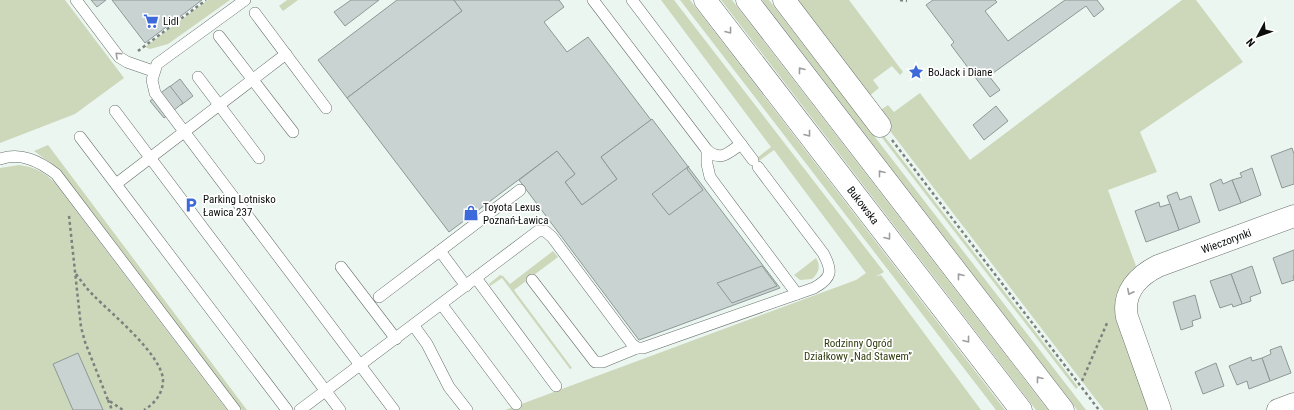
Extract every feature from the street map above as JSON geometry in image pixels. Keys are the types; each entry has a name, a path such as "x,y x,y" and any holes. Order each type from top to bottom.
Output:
{"main road":[{"name":"Bukowska","path":"705,0 1021,410"},
{"path":"748,0 1063,410"},
{"path":"784,0 880,126"},
{"name":"Wieczorynki","path":"1160,410 1126,317 1125,306 1127,297 1133,287 1142,276 1158,266 1294,216"},
{"path":"1278,410 1294,404"}],"lane":[{"path":"76,0 119,57 127,62 153,71"},
{"path":"245,0 157,64 153,71 152,80 155,93 394,410"},
{"path":"593,0 706,150 713,156 720,156 727,154 741,144"},
{"path":"532,280 595,362 603,362 637,348 643,348 797,294 823,283 829,275 830,266 823,253 632,0"},
{"path":"255,13 326,108"},
{"path":"219,36 293,132"},
{"path":"116,184 286,54"},
{"path":"198,77 260,158"},
{"path":"115,111 340,410"},
{"path":"80,137 287,410"},
{"path":"706,150 710,177 797,294"},
{"path":"0,159 9,156 35,160 56,174 235,410"},
{"path":"379,297 520,190"},
{"path":"300,410 414,326 538,231 545,231 552,237 632,344 637,348"},
{"path":"440,251 466,286"},
{"path":"341,267 396,339"},
{"path":"476,278 556,386"},
{"path":"442,304 516,404"},
{"path":"414,326 427,344 449,387 466,410"}],"path":[{"path":"138,51 206,0"},
{"path":"900,0 907,1"},
{"path":"880,126 1099,410"},
{"path":"68,189 69,215 81,328 85,342 112,410"},
{"path":"76,274 92,294 146,347 160,370 163,380 160,393 153,404 144,410"},
{"path":"1082,381 1109,319"},
{"path":"108,400 124,410"}],"green space":[{"path":"0,0 65,0 124,78 75,114 0,143"},
{"path":"208,0 230,0 168,44 150,49 145,47"},
{"path":"287,0 298,0 283,11 279,6"},
{"name":"Rodzinny Ogród Działkowy „Nad Stawem”","path":"661,0 674,0 884,272 875,277 881,275 981,410 505,410 856,280 866,273 774,150 755,164 753,161 771,147"},
{"path":"680,0 690,0 1005,410 996,410"},
{"path":"721,0 732,0 1048,410 1036,410"},
{"path":"762,0 769,0 1086,410 1077,410"},
{"path":"794,0 849,0 903,72 900,75 892,66 873,80 879,88 868,97"},
{"path":"1182,0 1196,0 1243,62 1140,132 1157,172 1108,190 1136,266 1128,275 1119,290 1116,307 1150,410 1104,410 884,123 879,111 888,105 894,112 920,93 970,160"},
{"path":"878,128 1078,387 1076,389 876,130"},
{"path":"48,145 247,410 242,410 56,167 34,151"},
{"path":"19,165 30,167 39,171 55,183 227,410 0,410 0,168"},
{"path":"553,251 558,257 514,290 572,368 570,369 502,278 490,286 489,284 500,275 503,276 510,284"},
{"path":"816,258 818,269 812,279 800,280 794,275"}],"building":[{"path":"91,0 106,0 97,7"},
{"name":"Lidl","path":"112,0 202,0 145,43"},
{"path":"351,0 379,0 345,26 334,12"},
{"path":"397,0 454,0 462,11 347,98 318,60"},
{"path":"454,0 559,0 564,7 544,22 567,52 588,37 651,120 601,157 617,179 582,205 565,182 575,174 557,151 449,232 347,98 462,11"},
{"path":"933,0 995,0 997,2 985,11 1008,41 1065,0 1097,0 1104,9 1094,17 1086,6 989,76 1000,90 990,97 951,45 954,42 926,5"},
{"path":"180,79 193,96 181,105 168,88"},
{"path":"170,86 183,103 164,118 150,101"},
{"path":"996,106 1008,121 984,140 973,125"},
{"path":"652,119 780,288 639,340 519,180 557,151 575,174 565,182 582,205 617,179 601,157"},
{"path":"1292,148 1294,154 1294,184 1282,188 1271,156"},
{"path":"689,166 687,169 703,190 669,215 652,194"},
{"path":"1252,168 1261,195 1241,203 1232,180 1242,177 1240,173"},
{"path":"1221,179 1223,184 1232,180 1241,203 1219,211 1210,184"},
{"path":"1177,192 1180,200 1191,196 1200,222 1179,230 1167,196"},
{"path":"1159,202 1160,207 1170,204 1179,230 1146,242 1135,211"},
{"path":"1294,250 1294,280 1282,284 1273,258"},
{"path":"762,266 777,286 732,303 717,283"},
{"path":"1252,266 1261,293 1250,297 1251,301 1242,304 1231,274"},
{"path":"1231,274 1242,304 1233,307 1232,304 1220,308 1210,281"},
{"path":"1195,295 1201,318 1192,321 1193,326 1181,330 1173,302"},
{"path":"1281,346 1291,373 1270,381 1262,358 1271,354 1270,350"},
{"path":"78,353 103,410 73,410 53,364"},
{"path":"1251,357 1252,361 1262,358 1270,381 1249,389 1247,381 1237,385 1229,366"},
{"path":"1216,363 1224,386 1203,394 1195,372"}],"place":[{"name":"Lidl","path":"151,21"},
{"name":"BoJack i Diane","path":"916,72"},
{"name":"Parking Lotnisko Ławica 237","path":"191,205"},
{"name":"Toyota Lexus Poznań-Ławica","path":"471,213"}]}
